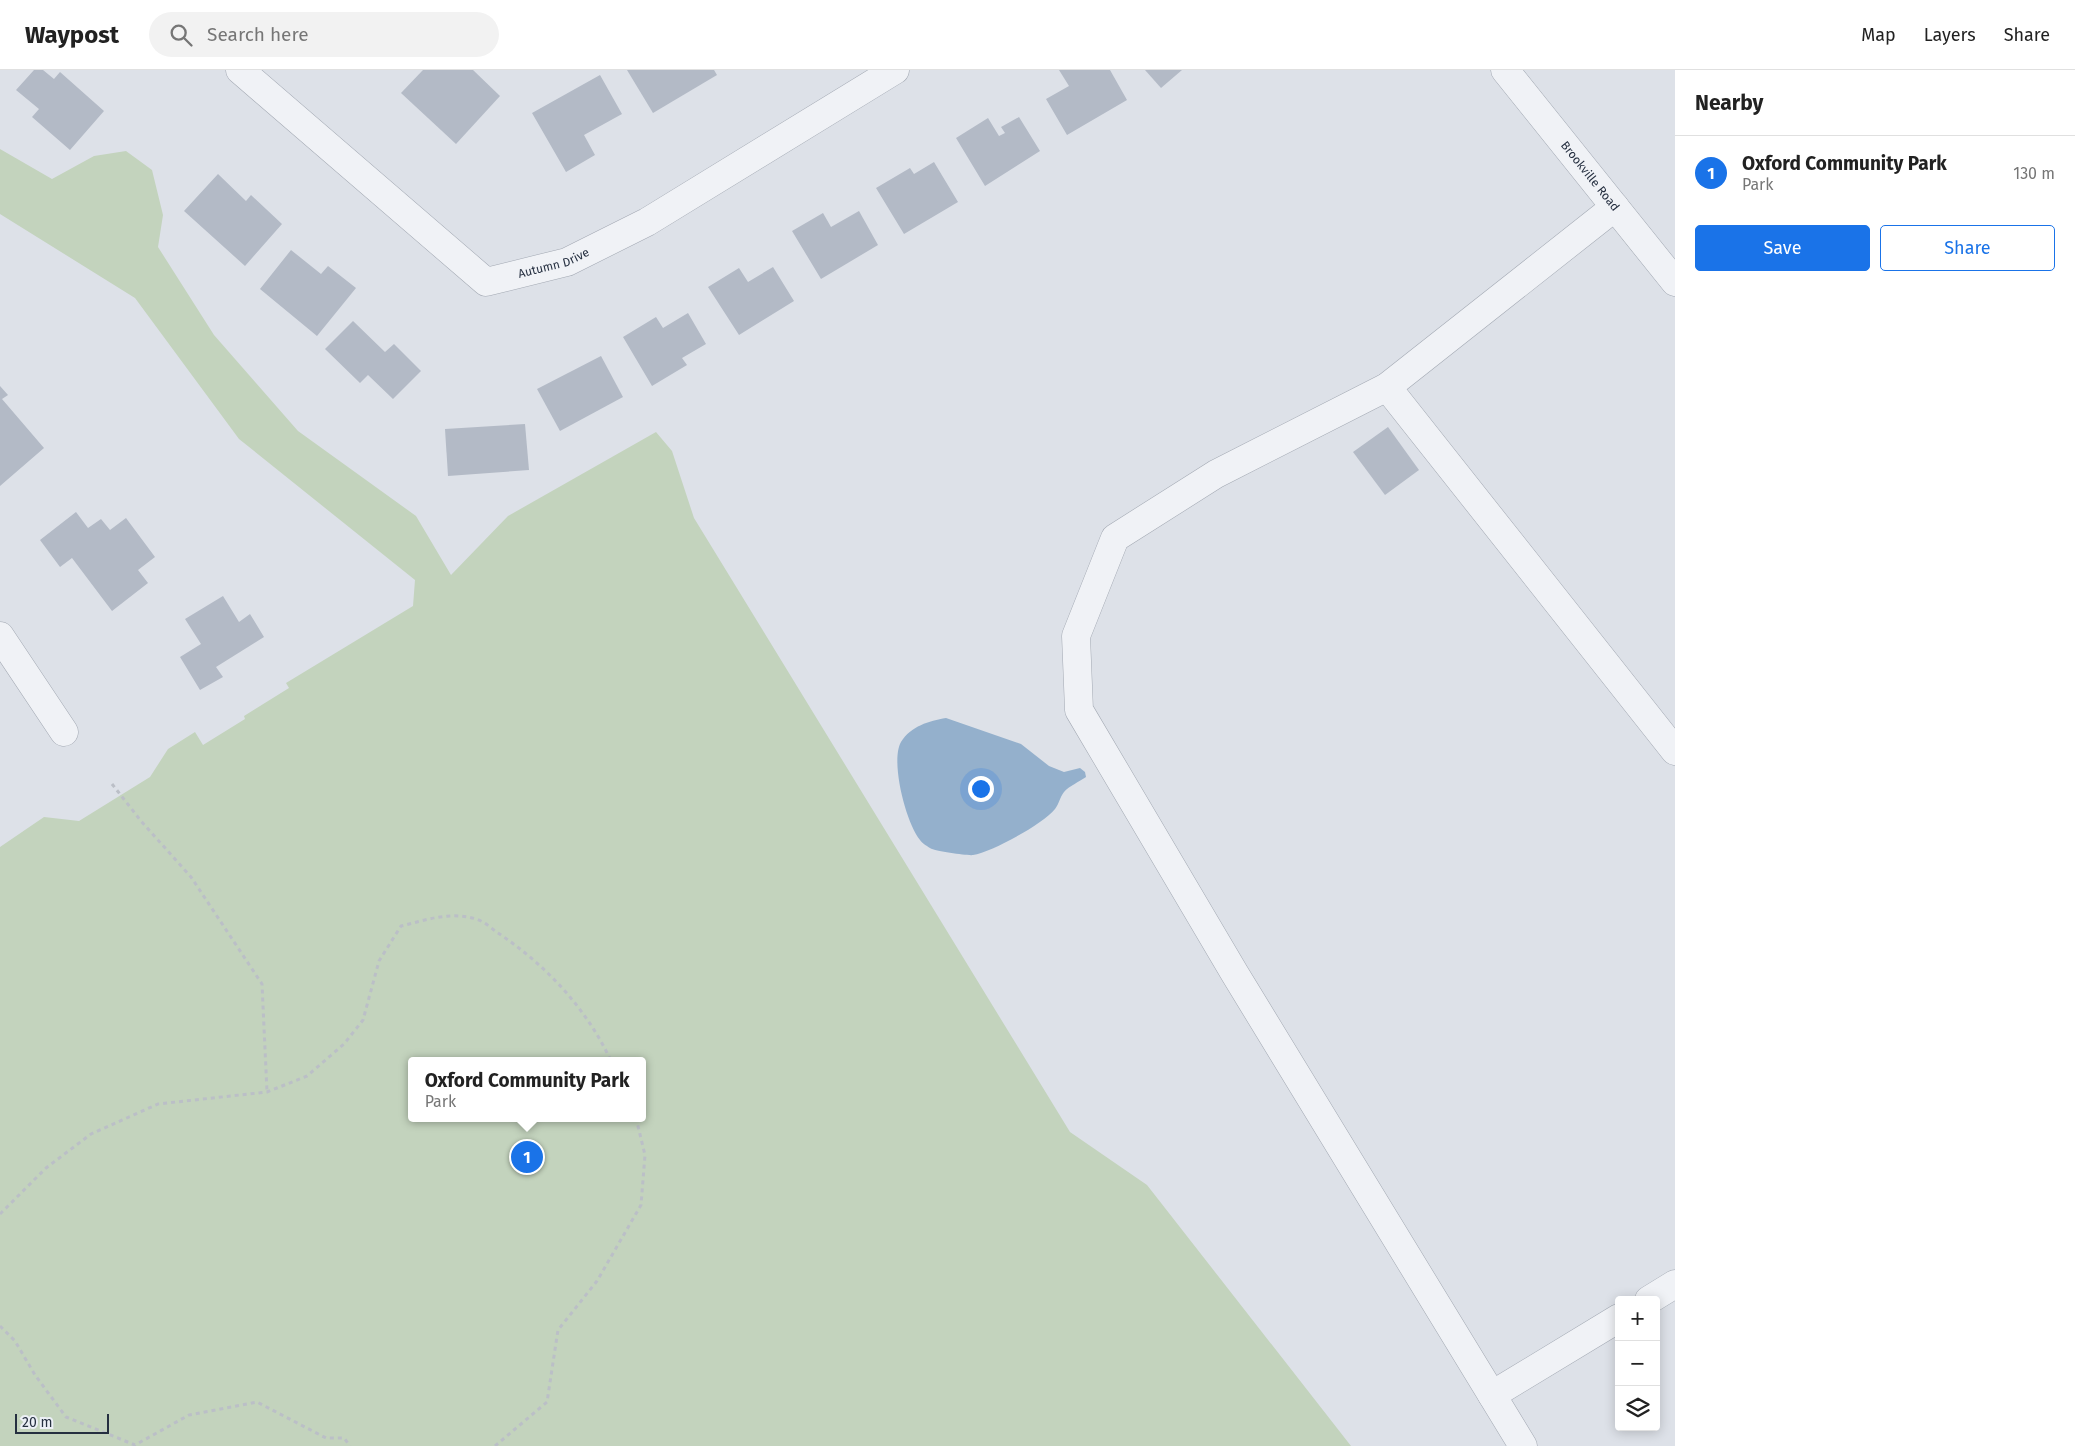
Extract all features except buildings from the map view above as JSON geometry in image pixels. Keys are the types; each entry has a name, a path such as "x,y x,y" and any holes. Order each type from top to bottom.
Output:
{"street":[{"name":"Autumn Drive","path":"240,70 486,282 567,262 647,222 895,70"},
{"name":"Brookville Road","path":"1505,70 1675,282"},
{"path":"1523,1446 1235,974 1079,710 1076,636 1115,538 1216,474 1387,386 1615,207"},
{"path":"1387,386 1675,750"},
{"path":"0,636 64,732"},
{"path":"1656,1296 1675,1284"},
{"path":"1492,1395 1615,1320"}],"path":[{"path":"112,784 141,822 191,877 262,984 267,1092"},
{"path":"0,1214 46,1168 91,1134 158,1104 267,1092 307,1076 344,1044 363,1020 379,961 401,926 448,915 477,919 522,949 572,997 600,1036 609,1057"},
{"path":"495,1446 547,1402 558,1330 597,1281 641,1205 645,1155 637,1122"},
{"path":"0,1326 15,1340 35,1375 66,1417 135,1446 189,1415 257,1402 326,1438 344,1438 350,1446"}],"green space":[{"path":"0,149 52,179 94,156 126,151 152,170 163,215 158,247 214,335 298,431 416,516 451,575 508,516 656,432 672,451 694,518 1070,1132 1147,1185 1351,1446 0,1446 0,847 44,817 79,821 150,777 168,749 195,732 203,745 245,719 244,716 289,688 286,683 413,606 415,580 239,439 135,298 0,214"}],"water":[{"path":"946,718 1021,744 1049,766 1064,772 1080,768 1085,772 1086,777 1066,790 1056,807 1040,822 992,849 973,855 965,855 932,849 920,840 905,807 898,777 898,751 905,736 915,728"}],"place":[{"name":"Oxford Community Park","path":"527,1157"}]}
